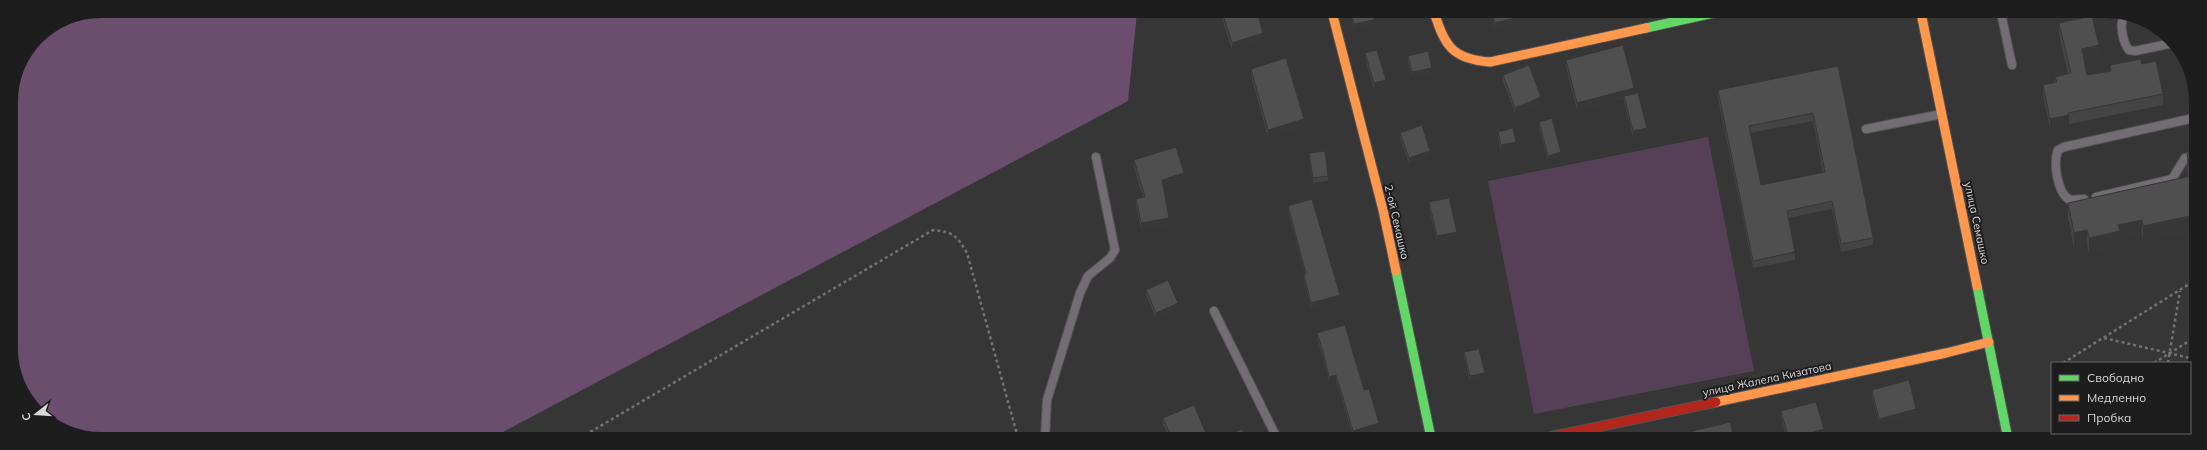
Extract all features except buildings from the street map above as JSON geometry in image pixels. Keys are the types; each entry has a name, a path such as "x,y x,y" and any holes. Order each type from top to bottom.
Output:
{"street":[{"name":"2-ой Семашко","path":"1334,18 1383,210 1430,432"},
{"path":"1436,18 1447,47 1457,56 1472,62 1490,62 1691,18"},
{"name":"улица Семашко","path":"1922,18 2007,432"},
{"name":"улица Жалела Кизатова","path":"1574,432 1938,355 1989,342"}],"lane":[{"path":"2002,18 2012,64"},
{"path":"2123,20 2125,41 2129,50 2135,51 2167,44"},
{"path":"1866,129 1942,113"},
{"path":"2189,119 2064,147 2058,150 2056,162 2062,193 2066,198 2075,201 2166,181 2175,175 2185,158 2189,157"},
{"path":"1045,432 1047,400 1080,293 1088,276 1110,258 1115,250 1096,157"},
{"path":"1214,311 1274,432"}],"path":[{"path":"590,432 933,230 948,231 958,238 967,253 1016,432"},
{"path":"2065,362 2189,284"},
{"path":"2168,362 2180,290"},
{"path":"2104,338 2188,358"},
{"path":"2156,362 2189,341"}],"shaded area":[{"path":"101,18 1136,18 1128,101 503,432 90,431 74,428 56,419 56,394 31,394 24,381 18,349 18,95 22,74 35,50 55,32 69,24"},
{"path":"1708,137 1754,371 1534,414 1488,181"}],"traffic: fast":[{"path":"1646,28 1691,18"},
{"path":"1396,271 1430,432"},
{"path":"1977,286 2007,432"}],"traffic: slow":[{"path":"1334,18 1383,210 1396,271"},
{"path":"1436,18 1442,34 1452,49 1458,54 1467,58 1490,62 1646,28"},
{"path":"1922,18 1977,286"},
{"path":"1716,402 1946,353 1989,342"}],"traffic: jam":[{"path":"1574,432 1716,402"}]}
